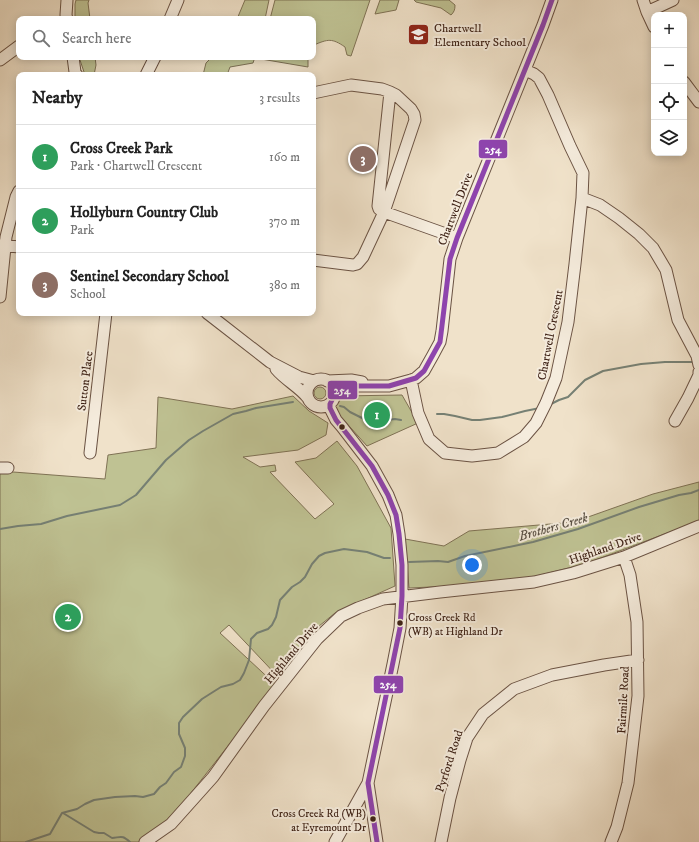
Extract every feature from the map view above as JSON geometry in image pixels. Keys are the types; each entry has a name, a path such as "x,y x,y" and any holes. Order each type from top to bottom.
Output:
{"street":[{"path":"66,16 67,0"},
{"path":"171,16 178,0"},
{"name":"Chartwell Drive","path":"411,380 416,378 424,371 440,342 450,258 552,0"},
{"path":"643,0 651,21"},
{"path":"647,12 673,0"},
{"path":"0,60 16,48"},
{"path":"73,60 75,72"},
{"path":"148,72 154,60"},
{"name":"Chartwell Crescent","path":"411,380 418,413 429,439 445,453 472,456 498,454 524,437 536,423 556,378 568,322 582,198 582,173 548,94 539,78 524,70"},
{"path":"686,84 699,102"},
{"path":"316,92 351,86 390,92 396,95 411,109 415,120 384,212 363,257 357,264 353,265 316,260"},
{"path":"390,92 378,206 384,212 457,238"},
{"path":"0,297 3,245 16,197"},
{"path":"582,198 600,205 619,218 654,248 666,270 678,320 697,356 699,365"},
{"path":"3,245 16,247"},
{"name":"Sutton Place","path":"90,452 106,316"},
{"path":"212,316 270,362 285,378 303,392 308,397 309,401 317,406 324,414 336,420"},
{"path":"270,362 299,377 314,381 351,380 376,386"},
{"path":"675,421 688,398 699,372"},
{"path":"317,406 326,406 344,389 354,386 390,386 411,380"},
{"path":"308,397 308,388 314,381"},
{"path":"327,381 333,387 330,408 336,420 372,466 388,494 396,515 402,565 400,628 368,783 335,842"},
{"name":"Highland Drive","path":"145,842 171,824 213,777 264,706 317,639 341,616 382,599 534,582 573,573 624,557 699,526"},
{"name":"Fairmile Road","path":"611,842 617,827 628,783 638,696 636,622 630,575 624,557"},
{"name":"Pyrford Road","path":"441,842 450,798 462,753 467,738 483,714 514,689 552,675 638,660"},
{"path":"368,783 377,842"}],"green space":[{"path":"76,0 89,0 90,16 75,16"},
{"path":"245,0 269,0 266,16 238,16"},
{"path":"275,0 370,0 351,56 347,55 345,47 337,42 330,40 316,44 316,16 271,16"},
{"path":"380,0 399,0 396,10 375,14"},
{"path":"414,0 449,0 455,5 455,10 451,15 441,8 416,2"},
{"path":"80,60 95,60 95,72 84,72"},
{"path":"209,60 254,60 253,63 230,67 228,72 204,72 206,63"},
{"path":"267,60 308,60 308,67"},
{"path":"320,387 324,389 326,393 324,397 320,399 316,397 314,393 316,389"},
{"path":"402,395 418,423 367,446 333,408 333,404 340,396"},
{"path":"293,396 309,411 328,423 326,435 298,450 243,457 260,467 275,465 276,471 270,472 315,519 334,504 295,462 316,458 337,441 357,466 391,528 395,586 335,613 313,631 280,679 229,625 220,633 276,685 187,798 155,833 139,842 0,842 0,471 105,479 108,455 156,448 158,397 232,409"},
{"path":"699,482 699,521 585,564 532,577 452,586 409,588 405,539 444,546 469,531 574,522 653,494"}],"waterway":[{"path":"551,404 568,397 585,380 603,371 641,364 692,362"},
{"path":"0,529 41,524 67,516 120,505 136,495 166,460 189,440 203,431 233,414 256,408 293,402"},
{"path":"340,406 370,422 395,419 401,420"},
{"path":"437,414 480,420 502,417 540,408"},
{"name":"Brothers Creek","path":"409,562 448,562 465,556 533,542 578,529 639,507 699,490"},
{"name":"Brothers Creek","path":"26,842 50,834 62,813 77,809 94,800 115,797 143,797 154,794 166,783 174,772 181,767 185,756 185,748 179,734 179,723 183,717 202,699 221,687 233,684 240,680 249,660 251,639 257,633 268,629 272,625 276,617 280,600 292,587 305,577 312,564 319,556 325,553 344,549 367,552 384,558 390,558"},
{"path":"63,813 94,832 104,833 112,838 123,837 130,842"}],"transit line":[{"name":"254","path":"377,842 368,783 400,628 402,565 399,534 396,515 388,495 372,466 336,420 330,408 330,404 334,396 344,389 354,386 389,386 416,378 424,371 440,342 450,259 552,0"}],"place":[{"name":"Chartwell Elementary School","path":"419,35"},
{"name":"Sentinel Secondary School","path":"363,159"},
{"name":"Cross Creek Park","path":"377,415"},
{"name":"Hollyburn Country Club","path":"68,617"},
{"name":"Cross Creek Rd (WB) at Highland Dr","path":"400,623"},
{"name":"Cross Creek Rd (WB) at Eyremount Dr","path":"373,819"}]}
